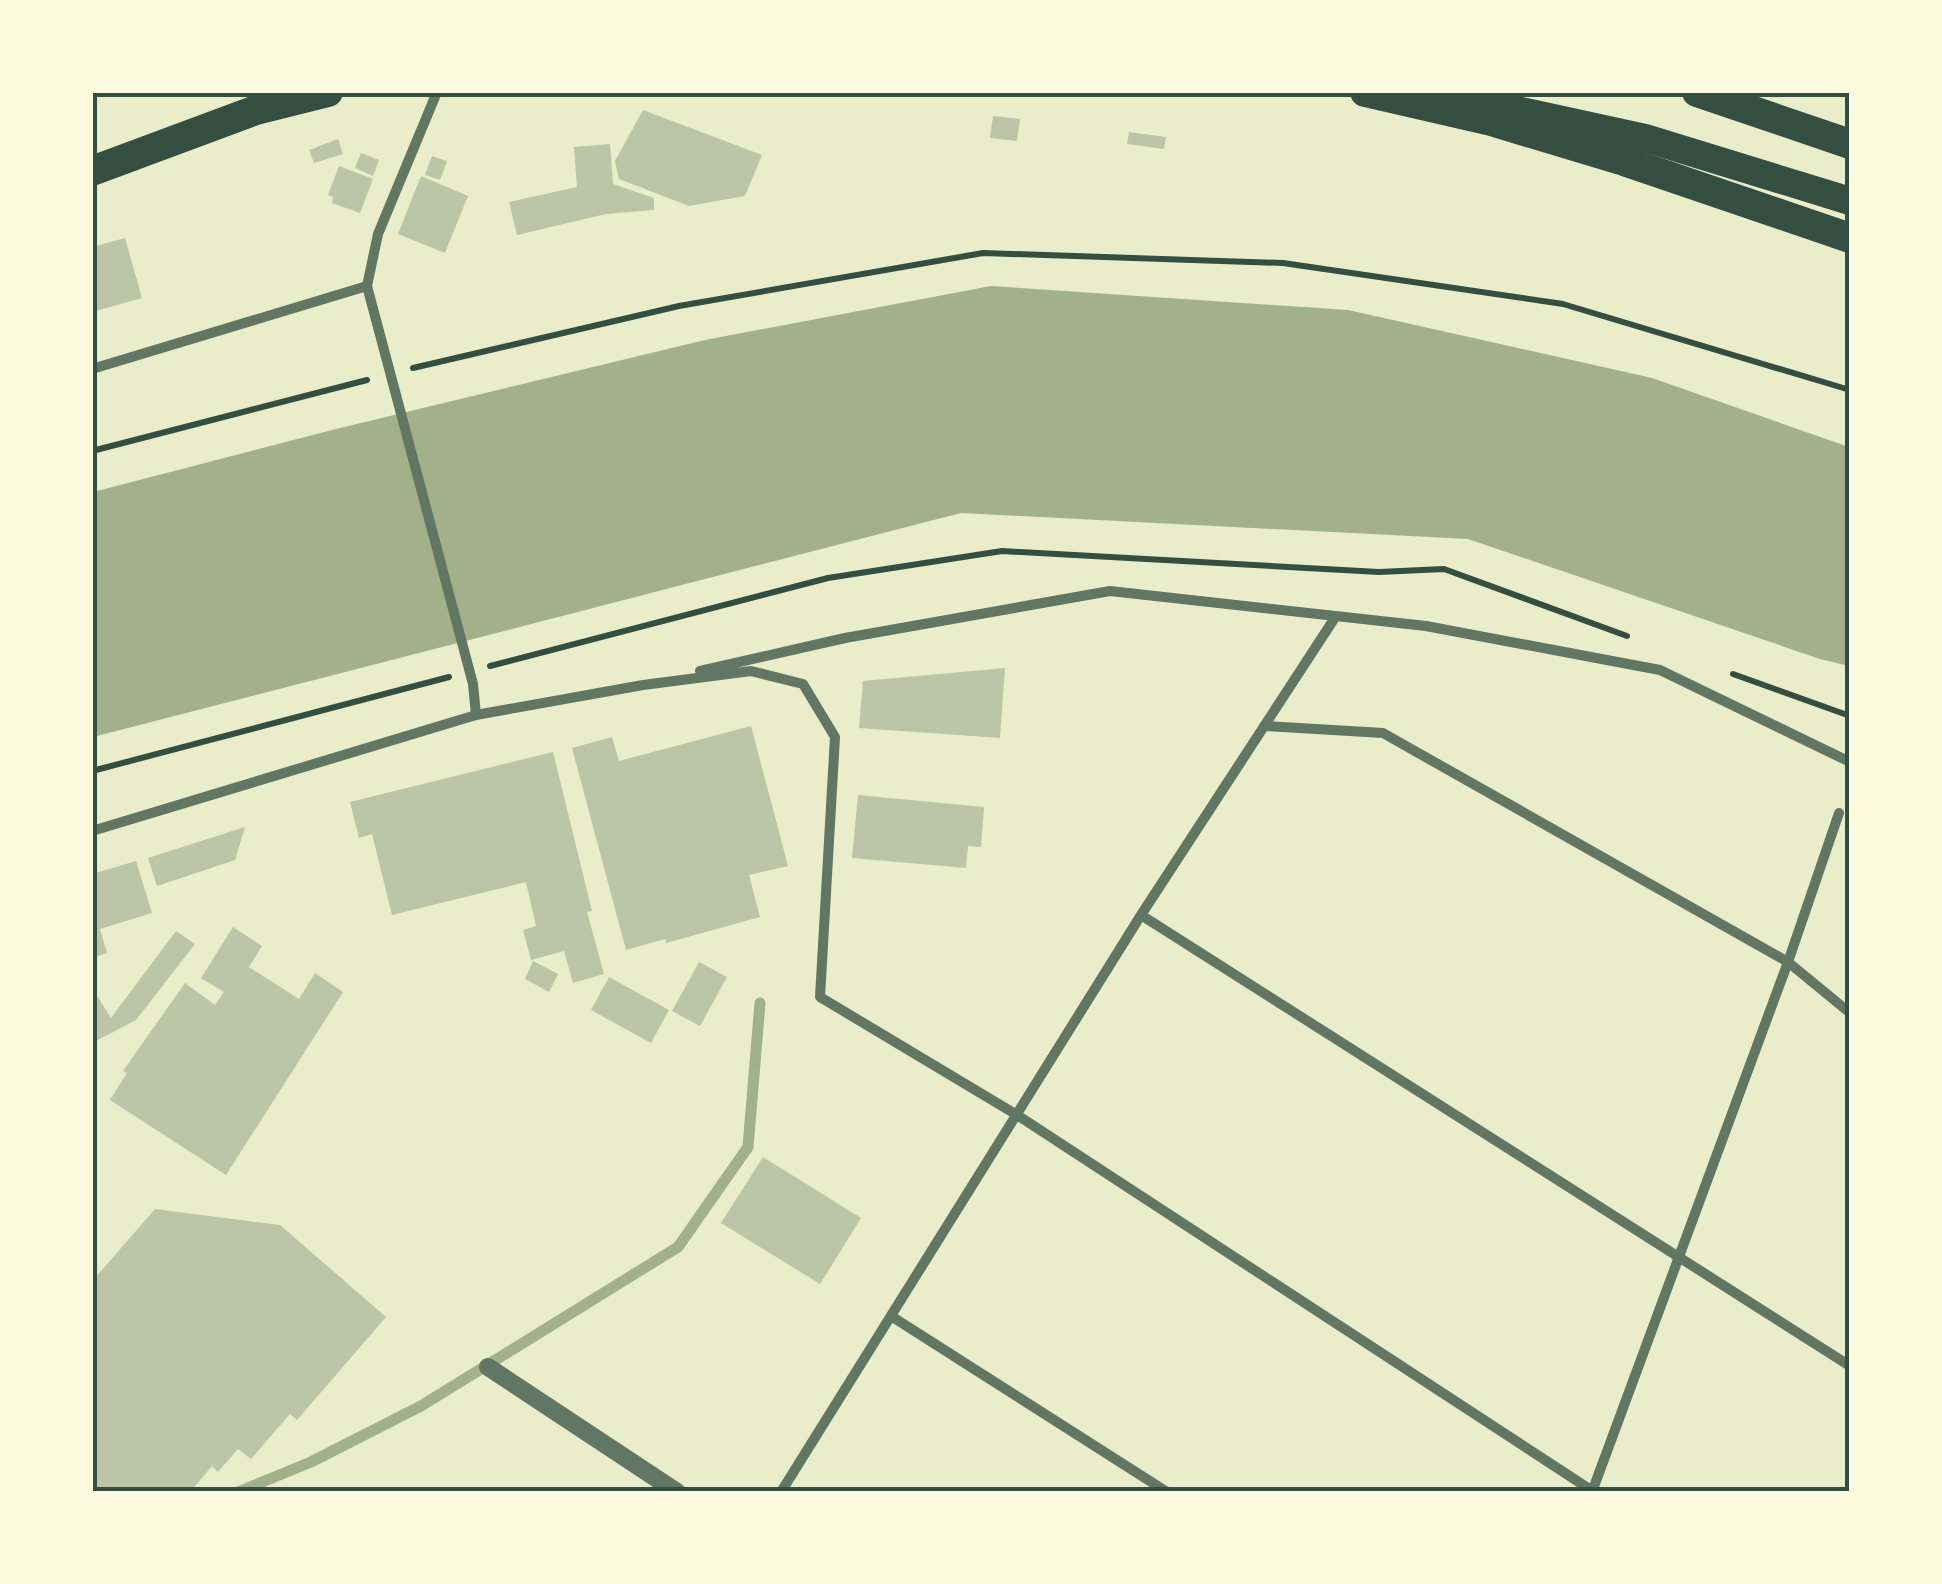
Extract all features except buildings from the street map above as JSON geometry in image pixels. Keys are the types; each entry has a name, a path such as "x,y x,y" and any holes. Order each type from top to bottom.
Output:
{"highway":[{"path":"92,171 256,110 328,92"},
{"path":"1365,92 1529,132 1850,238"},
{"path":"1434,92 1644,138 1850,201"},
{"path":"1697,92 1850,144"}],"street":[{"path":"436,92 378,234 367,286 473,684 476,714"},
{"path":"92,369 367,286"},
{"path":"643,685 845,638 1110,591 1426,626 1660,670 1850,762"},
{"path":"781,1492 1141,915 1336,616"},
{"path":"92,831 476,714 751,670 803,684 835,737 820,997 1017,1115 1592,1491 1788,962 1839,813"},
{"path":"1264,726 1383,734 1788,962 1850,1013"},
{"path":"1141,915 1850,1366"},
{"path":"891,1316 1166,1492"},
{"path":"488,1367 676,1492"}],"path":[{"path":"412,368 678,306 983,253 1283,264 1563,304 1850,390"},
{"path":"92,451 374,378"}],"shaded area":[{"path":"991,286 1348,310 1652,378 1849,447 1849,666 1468,539 961,513 93,737 93,492 705,340"}],"waterway":[{"path":"238,1492 311,1462 421,1406 678,1247 748,1147 760,1003"}]}
